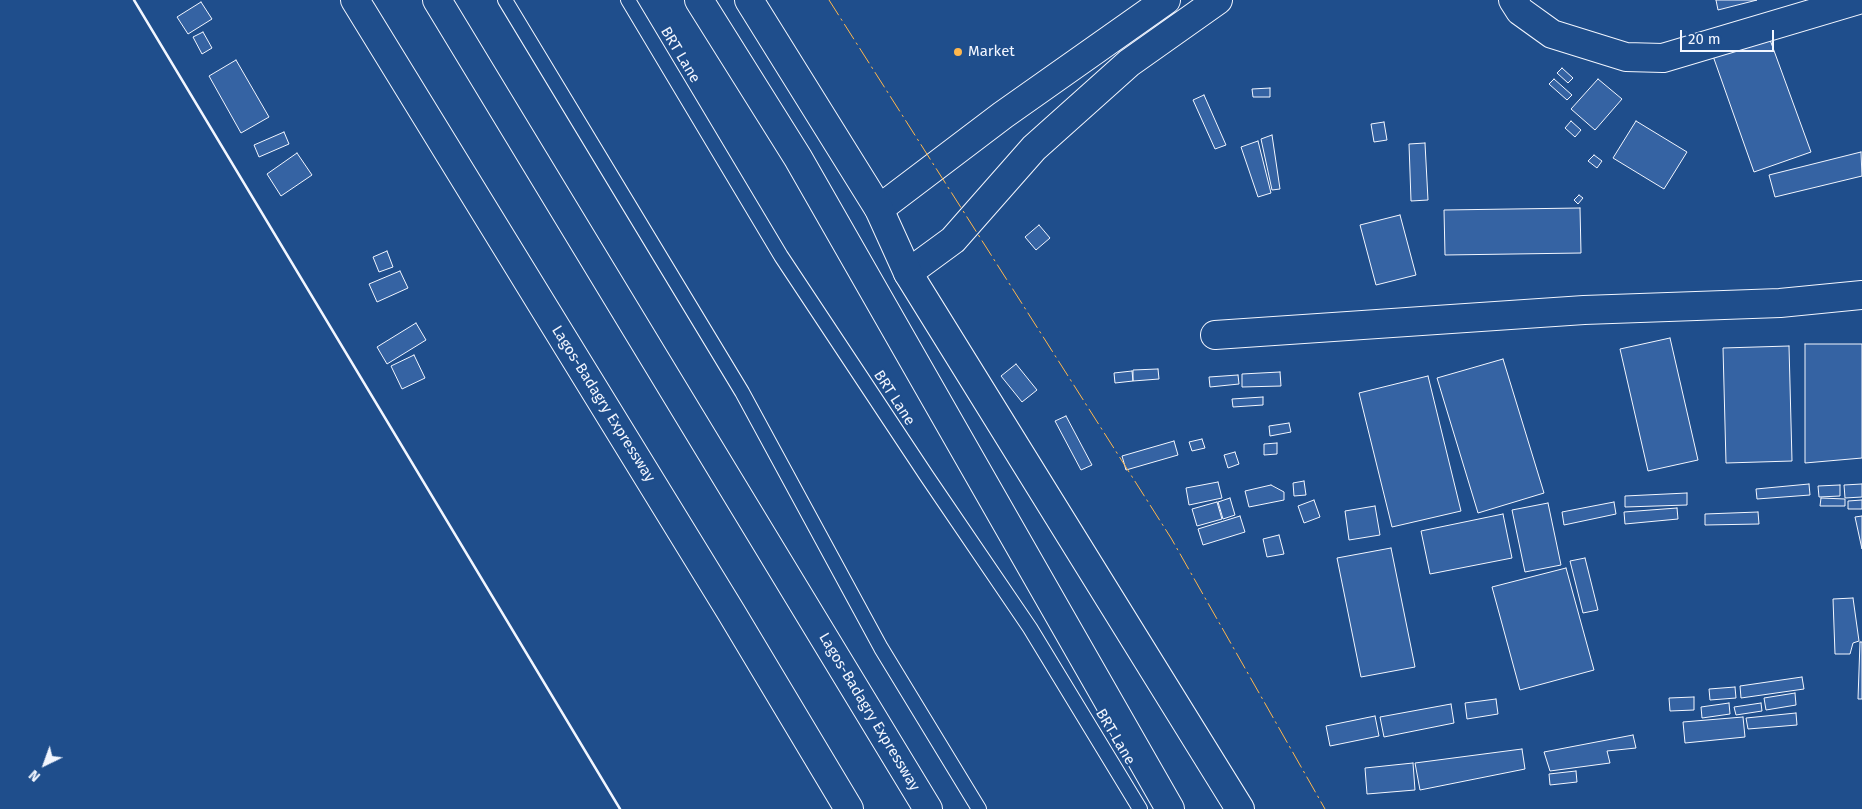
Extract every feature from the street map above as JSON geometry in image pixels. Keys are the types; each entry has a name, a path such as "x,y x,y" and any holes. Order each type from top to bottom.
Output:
{"main road":[{"name":"Lagos-Badagry Expressway","path":"355,0 731,612 849,809"},
{"name":"Lagos-Badagry Expressway","path":"438,0 928,809"},
{"path":"699,0 798,158 1170,809"},
{"path":"749,0 879,209 908,272 1240,809"},
{"path":"879,209 1003,115 1166,0"},
{"path":"1513,0 1520,11 1552,34 1626,57 1663,58 1858,0"},
{"path":"908,272 953,240 1034,148 1129,63 1207,3"},
{"path":"1215,336 1584,310 1780,303 1862,295"}],"lane":[{"path":"505,0 742,392 881,648 979,809"},
{"name":"BRT Lane","path":"628,0 781,256 1030,628 1140,809"}],"building":[{"path":"1716,0 1757,0 1718,10"},
{"path":"201,2 212,19 188,34 177,17"},
{"path":"203,32 212,48 202,54 193,37"},
{"path":"1769,37 1811,152 1754,172 1713,56"},
{"path":"236,60 269,117 241,133 209,76"},
{"path":"1562,68 1573,78 1568,83 1557,73"},
{"path":"1554,79 1572,95 1567,100 1549,84"},
{"path":"1598,79 1622,99 1595,130 1571,109"},
{"path":"1270,88 1270,97 1253,97 1252,89"},
{"path":"1204,95 1226,145 1215,149 1193,100"},
{"path":"1571,121 1581,130 1575,137 1565,128"},
{"path":"1636,121 1687,152 1664,189 1613,158"},
{"path":"1384,122 1387,140 1374,142 1371,124"},
{"path":"284,132 289,144 259,157 254,145"},
{"path":"1272,135 1280,189 1272,190 1261,139"},
{"path":"1258,141 1271,193 1258,197 1241,147"},
{"path":"1425,143 1428,200 1411,201 1409,144"},
{"path":"1861,152 1862,176 1775,197 1769,175"},
{"path":"297,153 312,175 281,196 267,174"},
{"path":"1594,155 1602,161 1597,168 1588,161"},
{"path":"1579,195 1583,198 1578,204 1574,200"},
{"path":"1580,208 1581,253 1445,255 1444,210"},
{"path":"1400,215 1416,275 1376,285 1360,225"},
{"path":"1039,225 1050,238 1036,250 1025,237"},
{"path":"387,251 393,267 379,272 373,257"},
{"path":"400,271 408,288 377,302 369,284"},
{"path":"416,323 426,340 387,364 377,347"},
{"path":"1670,338 1698,460 1648,471 1620,349"},
{"path":"1805,344 1862,344 1862,458 1805,463"},
{"path":"1789,346 1792,461 1726,463 1723,348"},
{"path":"414,355 425,378 402,389 391,366"},
{"path":"1503,359 1544,493 1478,513 1437,378"},
{"path":"1016,364 1037,390 1022,402 1001,376"},
{"path":"1158,369 1159,379 1133,381 1133,370"},
{"path":"1132,371 1133,381 1115,383 1114,373"},
{"path":"1280,372 1281,386 1242,387 1242,374"},
{"path":"1238,375 1239,384 1210,387 1209,377"},
{"path":"1428,376 1461,511 1392,527 1359,393"},
{"path":"1263,397 1263,405 1233,407 1232,399"},
{"path":"1066,416 1092,465 1081,470 1055,421"},
{"path":"1289,423 1291,432 1270,436 1269,426"},
{"path":"1202,439 1205,448 1192,451 1189,442"},
{"path":"1174,441 1178,455 1126,470 1122,456"},
{"path":"1277,443 1277,454 1264,455 1264,444"},
{"path":"1235,452 1239,464 1228,468 1224,455"},
{"path":"1304,481 1306,495 1294,496 1293,483"},
{"path":"1218,482 1222,498 1189,505 1186,488"},
{"path":"1809,484 1810,495 1757,499 1756,489"},
{"path":"1862,484 1862,497 1845,498 1844,485"},
{"path":"1271,485 1284,492 1284,500 1249,507 1245,491"},
{"path":"1840,485 1840,496 1819,497 1818,486"},
{"path":"1687,493 1687,505 1625,507 1625,496"},
{"path":"1230,498 1235,515 1223,519 1218,502"},
{"path":"1821,498 1845,499 1845,506 1820,506"},
{"path":"1314,500 1320,517 1304,523 1298,506"},
{"path":"1862,500 1862,509 1848,509 1848,501"},
{"path":"1217,502 1222,519 1197,526 1192,509"},
{"path":"1614,502 1616,514 1564,525 1562,512"},
{"path":"1548,503 1561,565 1525,572 1512,510"},
{"path":"1375,506 1380,535 1349,540 1345,511"},
{"path":"1677,508 1678,519 1625,524 1624,512"},
{"path":"1758,512 1759,524 1705,525 1705,514"},
{"path":"1503,514 1512,558 1430,574 1421,531"},
{"path":"1240,516 1245,532 1203,545 1198,529"},
{"path":"1862,516 1862,549 1855,517"},
{"path":"1279,535 1284,554 1267,557 1263,539"},
{"path":"1391,548 1415,667 1361,677 1337,558"},
{"path":"1585,558 1598,610 1583,613 1570,561"},
{"path":"1566,568 1594,670 1520,690 1492,587"},
{"path":"1853,598 1859,641 1853,643 1850,654 1835,654 1833,599"},
{"path":"1860,642 1862,642 1862,699 1858,699"},
{"path":"1802,677 1804,689 1741,698 1740,686"},
{"path":"1735,687 1736,698 1710,700 1709,689"},
{"path":"1795,693 1796,705 1766,710 1764,698"},
{"path":"1694,697 1694,710 1670,711 1669,698"},
{"path":"1496,699 1498,714 1467,719 1465,703"},
{"path":"1729,703 1730,714 1702,718 1701,707"},
{"path":"1761,703 1762,711 1736,715 1734,707"},
{"path":"1451,704 1454,723 1384,737 1380,717"},
{"path":"1796,713 1797,725 1748,729 1746,718"},
{"path":"1375,716 1379,736 1330,746 1326,726"},
{"path":"1743,717 1745,737 1685,743 1683,722"},
{"path":"1633,735 1636,748 1607,751 1610,763 1550,771 1544,752"},
{"path":"1522,749 1525,769 1420,790 1415,763"},
{"path":"1413,763 1415,790 1367,794 1365,768"},
{"path":"1576,771 1577,782 1550,785 1549,774"}],"wall":[{"path":"134,0 620,809"}],"power":[{"path":"829,0 1171,538 1325,809"}],"place":[{"name":"Market","path":"958,52"}]}
